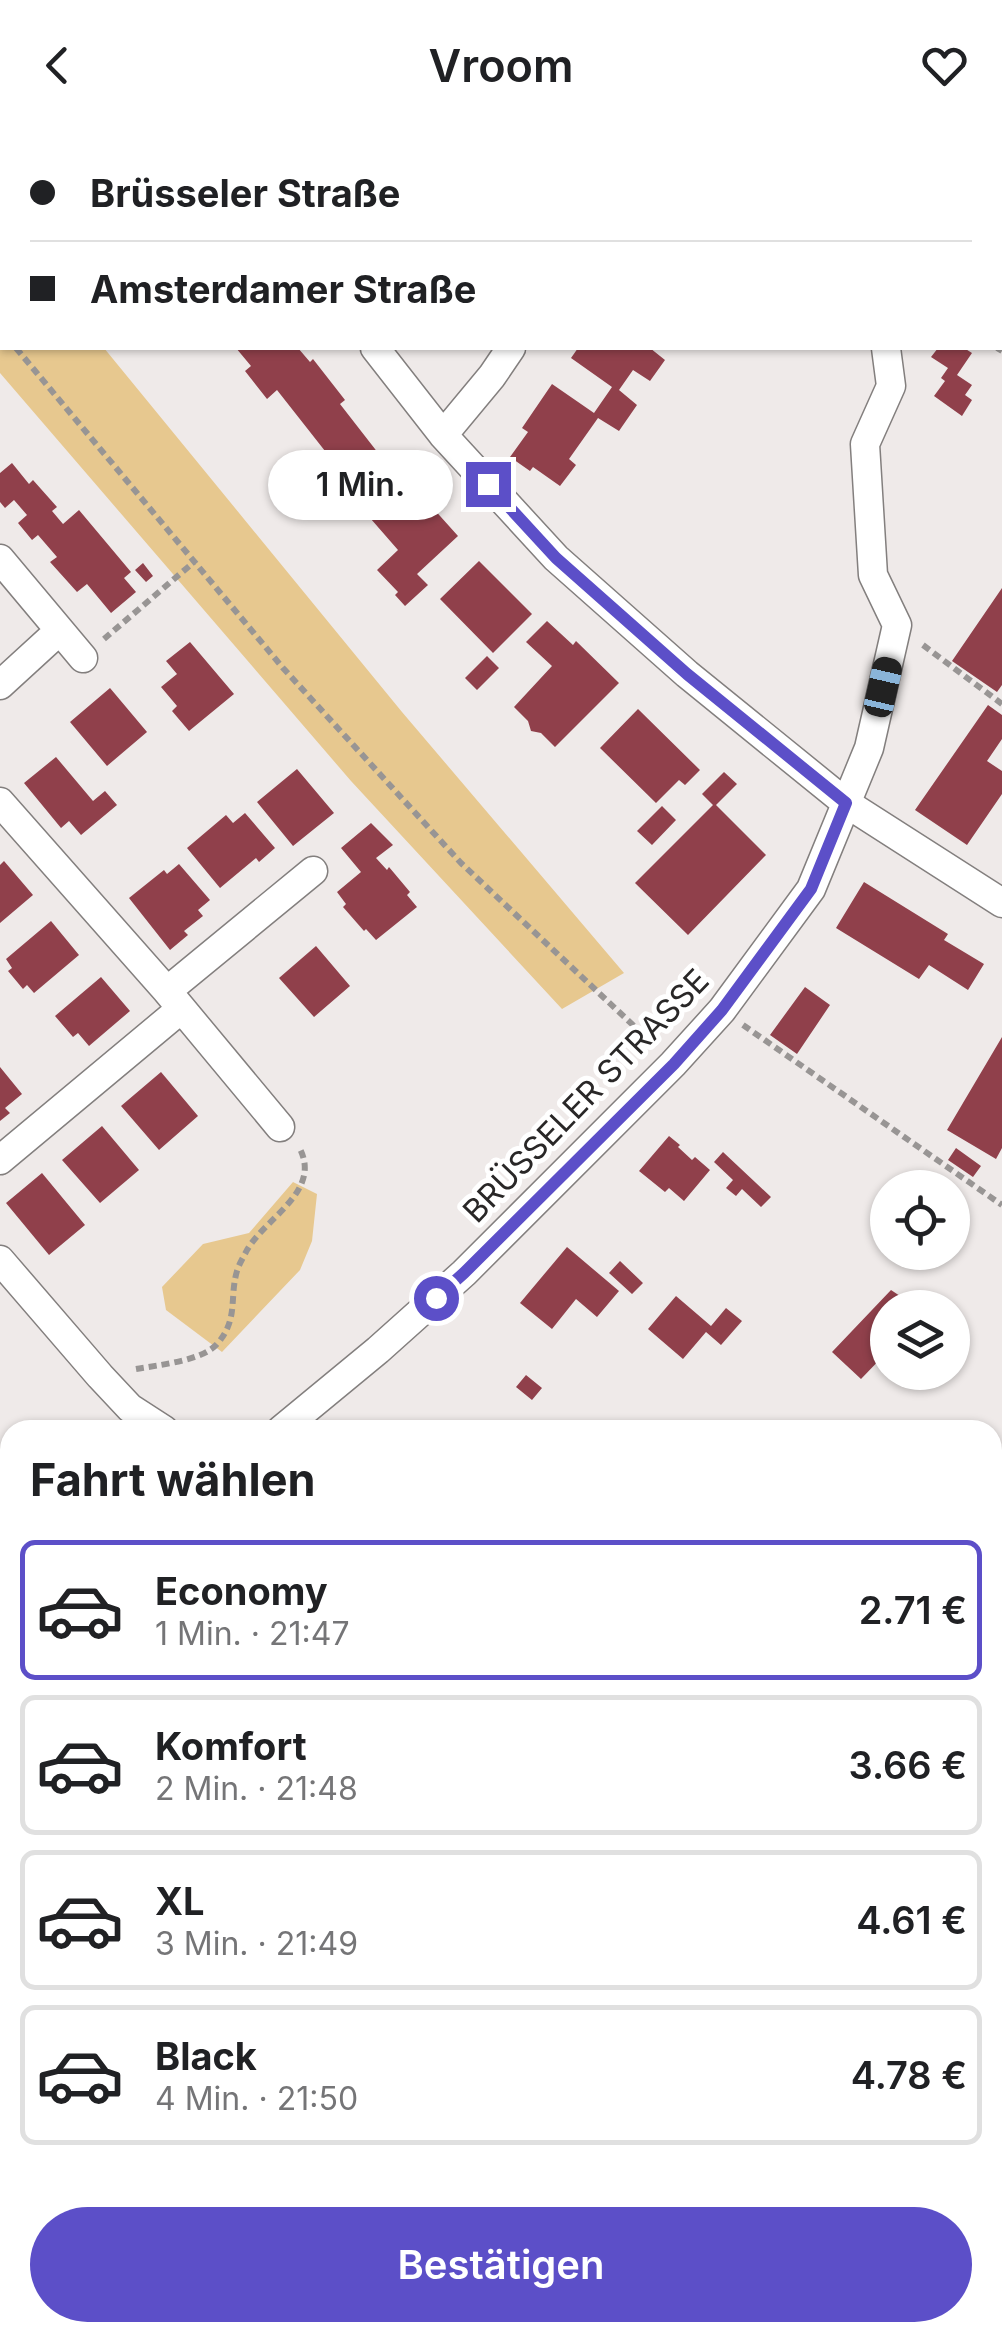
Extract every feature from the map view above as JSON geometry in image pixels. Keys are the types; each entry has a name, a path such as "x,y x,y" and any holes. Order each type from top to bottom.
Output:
{"street":[{"path":"377,350 442,435 556,558 687,674 846,803 1002,903"},
{"path":"442,435 510,350"},
{"path":"886,350 891,386 866,444 873,575 897,625"},
{"path":"0,559 83,658"},
{"name":"BRÜSSELER STRASSE","path":"293,1420 464,1273 674,1064 722,1010 811,889 868,748 897,625"},
{"path":"0,686 60,631"},
{"path":"0,802 280,1126"},
{"path":"0,1160 313,870"},
{"path":"0,1260 100,1376 130,1408 149,1420"}],"path":[{"path":"18,350 284,668 461,863 674,1064"},
{"path":"83,658 194,562"},
{"path":"897,625 1002,704"},
{"path":"722,1010 1002,1206"},
{"path":"100,1376 188,1359 215,1347 232,1318 237,1270 250,1245 301,1188 306,1164 301,1150 280,1126"}],"shaded area":[{"path":"0,350 106,350 402,712 624,973 562,1009 351,781 0,373"},
{"path":"293,1182 317,1194 312,1241 300,1270 222,1352 166,1310 162,1287 203,1244 249,1233"}],"building":[{"path":"238,350 300,350 310,362 313,359 345,400 340,404 382,458 353,481 366,495 397,468 458,536 417,574 428,585 405,606 395,595 398,592 377,570 398,550 357,503 338,520 324,504 331,499 322,488 337,474 321,454 325,451 277,390 267,399 245,371 251,366"},
{"path":"577,350 652,350 665,360 650,381 633,370 619,390 637,405 619,431 598,418 569,459 576,465 560,486 510,457 528,432 522,428 552,384 594,413 612,387 571,358"},
{"path":"936,350 972,353 957,375 972,385 965,395 972,400 962,416 934,396 945,381 941,378 948,368 931,357"},
{"path":"12,463 29,484 33,480 57,507 52,511 63,524 79,510 131,572 124,578 136,592 111,613 87,584 77,592 50,562 57,557 38,535 32,540 18,523 27,515 14,500 5,508 0,502 0,473"},
{"path":"479,561 532,614 493,653 440,599"},
{"path":"143,563 153,576 146,582 135,570"},
{"path":"1002,588 1002,685 997,692 952,661"},
{"path":"547,621 573,645 576,641 619,683 555,747 541,733 531,731 528,721 514,707 552,666 526,642"},
{"path":"190,642 234,694 189,731 172,711 177,706 161,687 177,674 166,661"},
{"path":"487,656 499,668 477,690 465,678"},
{"path":"110,688 147,732 107,766 70,722"},
{"path":"988,705 1002,715 1002,739 987,761 1002,771 1002,794 967,845 915,810"},
{"path":"638,709 700,770 685,785 679,780 656,803 600,748"},
{"path":"56,757 93,801 105,791 117,805 81,835 69,821 61,828 24,783"},
{"path":"297,769 334,813 293,846 257,802"},
{"path":"724,772 737,784 716,805 766,855 688,935 635,883 713,805 702,794"},
{"path":"662,806 676,820 652,845 637,831"},
{"path":"245,813 275,848 259,862 256,858 220,888 187,848 226,815 233,823"},
{"path":"371,823 393,845 376,858 410,892 407,895 417,907 376,940 343,907 346,904 337,892 361,872 341,848"},
{"path":"4,861 33,895 0,923 0,865"},
{"path":"179,864 210,900 198,910 203,916 184,931 188,935 170,950 129,898 164,870 167,874"},
{"path":"864,882 948,934 944,940 984,964 968,990 929,965 919,979 836,928"},
{"path":"51,921 79,955 34,993 27,985 23,989 8,971 12,968 6,959"},
{"path":"316,946 350,986 314,1017 279,978"},
{"path":"101,977 130,1011 89,1046 78,1033 73,1037 55,1016"},
{"path":"805,987 830,1005 797,1054 770,1035"},
{"path":"1002,1037 1002,1148 996,1159 947,1130"},
{"path":"0,1067 22,1094 5,1108 10,1113 0,1121"},
{"path":"161,1072 198,1116 159,1150 121,1106"},
{"path":"102,1126 139,1170 100,1203 62,1160"},
{"path":"669,1136 692,1160 695,1157 710,1170 684,1201 669,1188 665,1192 639,1171"},
{"path":"956,1148 981,1166 973,1177 970,1170 963,1170 948,1160"},
{"path":"723,1152 771,1197 761,1207 742,1189 736,1196 726,1188 733,1180 714,1162"},
{"path":"42,1173 85,1225 49,1255 6,1203"},
{"path":"567,1247 619,1291 597,1317 576,1299 552,1329 520,1303"},
{"path":"620,1261 643,1283 632,1294 609,1273"},
{"path":"676,1296 711,1326 726,1308 742,1321 721,1345 706,1332 683,1359 648,1329"},
{"path":"870,1312 870,1370 861,1379 832,1352"},
{"path":"526,1375 542,1388 532,1400 516,1387"}],"route":[{"path":"436,1298 674,1064 722,1010 811,889 846,803 687,674 556,558 488,484"}]}
